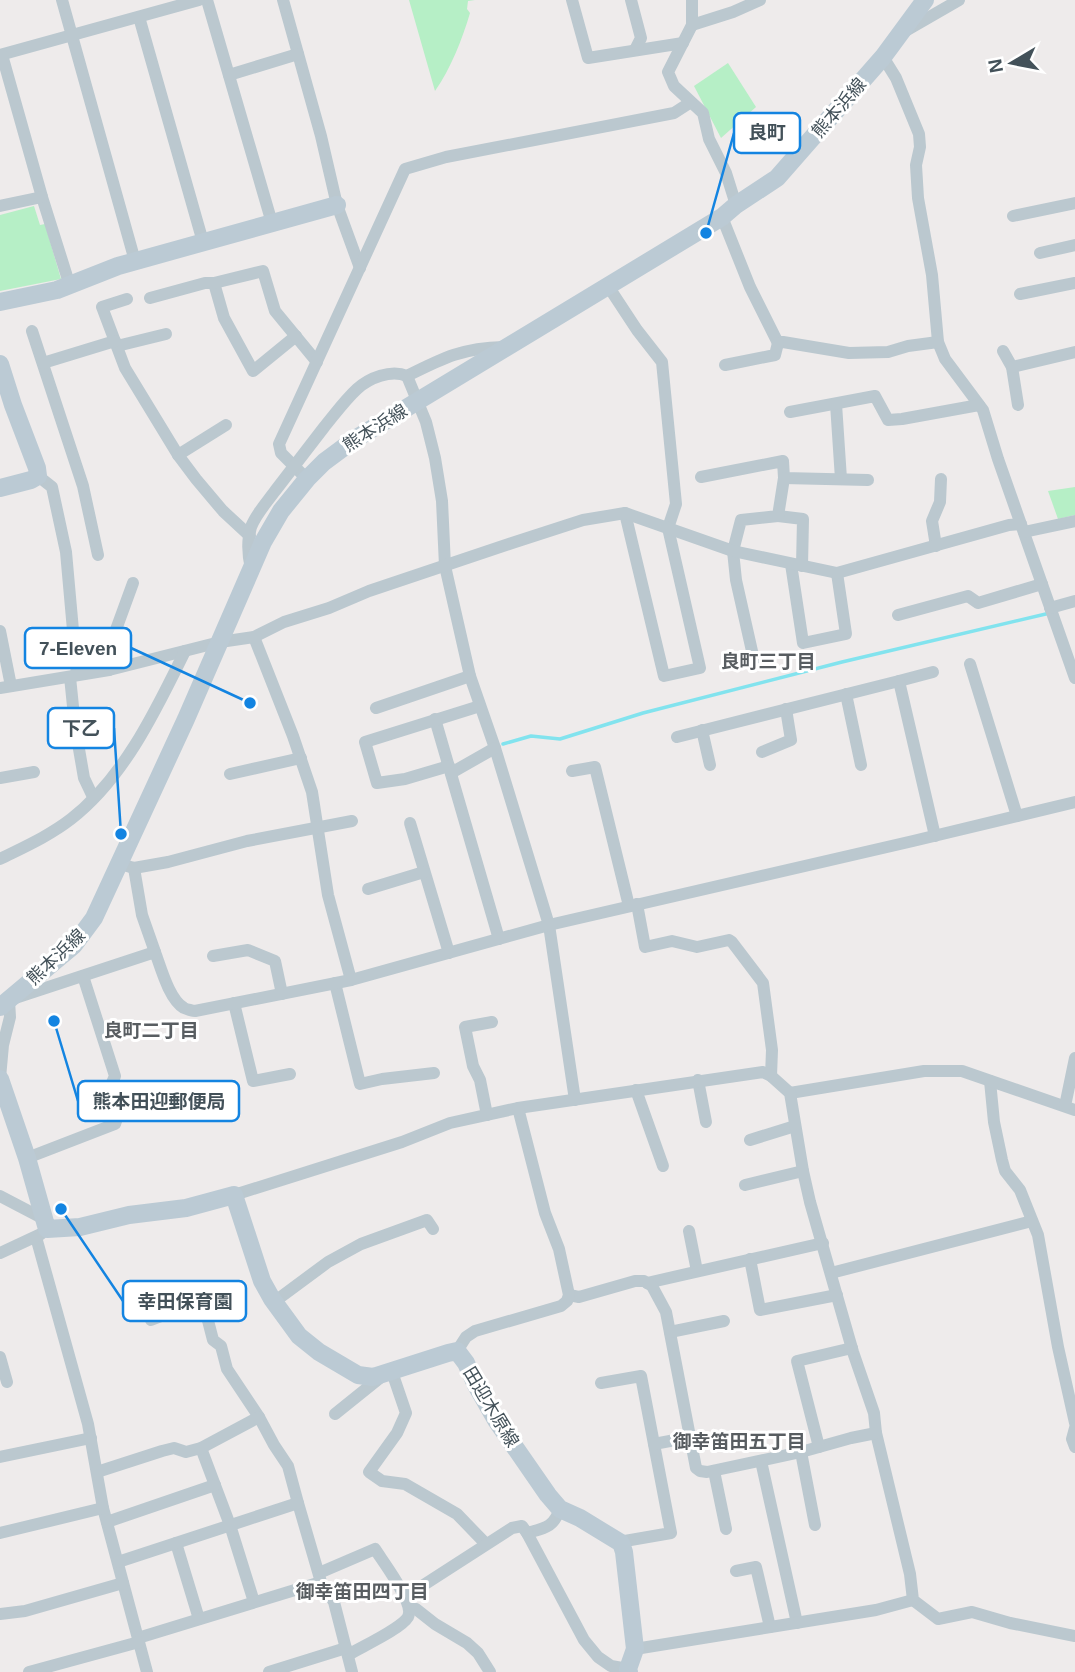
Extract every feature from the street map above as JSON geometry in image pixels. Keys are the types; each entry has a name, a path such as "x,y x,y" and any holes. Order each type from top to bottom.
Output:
{"main road":[{"name":"熊本浜線","path":"4,1004 74,945 127,866 263,542 300,472 324,462 355,439 729,211 777,177 883,57 925,0"},
{"path":"0,302 70,286 118,266 337,205"},
{"path":"0,364 38,476 0,488"},
{"path":"0,1079 27,1157 42,1228 80,1227 129,1215 186,1208 233,1195"},
{"name":"田迎木原線","path":"233,1195 262,1281 299,1336 319,1352 358,1375 373,1377 457,1351 496,1420 548,1495 560,1509 620,1542"},
{"path":"620,1542 624,1552 635,1649 628,1670"}],"street":[{"path":"62,0 135,261"},
{"path":"70,286 1,55 199,0"},
{"path":"207,0 272,223"},
{"path":"283,0 321,136 337,205 360,268"},
{"path":"572,0 588,58 638,44 655,47 683,43"},
{"path":"631,0 638,44"},
{"path":"692,0 692,25 668,72 674,86 703,113 709,139 726,173 729,211 750,287 778,343 775,355 726,366"},
{"path":"692,25 760,0"},
{"path":"900,34 959,0"},
{"path":"139,17 204,242"},
{"path":"229,75 298,54"},
{"path":"883,57 896,78 919,134 916,165 918,198 932,275 938,342 945,359 983,410 1075,678"},
{"path":"300,472 281,453 279,443 405,169 446,157 674,113 691,102"},
{"path":"0,206 42,197"},
{"path":"1013,216 1075,204"},
{"path":"1040,253 1075,245"},
{"path":"150,298 263,271 275,311 317,362"},
{"path":"214,283 224,318 253,371 296,336"},
{"path":"1020,294 1075,283"},
{"path":"608,286 662,362 676,504 668,528 700,668 664,676 625,513"},
{"path":"127,299 102,307 125,368 195,480 250,536"},
{"path":"33,331 83,486 98,555"},
{"path":"43,363 166,334"},
{"path":"778,343 849,354 888,352 938,342"},
{"path":"407,376 465,350 506,347"},
{"path":"1003,351 1012,366 1018,405"},
{"path":"1012,366 1075,352"},
{"path":"251,570 248,553 251,527 259,513 300,472 358,388 373,378 384,375 400,373 407,376 426,422 435,458 445,566 470,676 549,925 575,1100"},
{"path":"790,412 875,396 888,420 979,405"},
{"path":"836,404 841,479"},
{"path":"178,454 226,425"},
{"path":"701,477 783,461 784,478 778,516"},
{"path":"38,476 52,487 66,552 75,726 84,778 93,797"},
{"path":"784,478 868,480"},
{"path":"936,546 932,521 940,502 941,479"},
{"path":"0,631 5,687 109,670 220,642 254,637 284,622 329,608 369,591 583,520 625,513 733,551 837,572 936,546 1023,528 1075,521"},
{"path":"754,660 736,580 733,551 741,520 778,516 803,519 796,565 803,643 846,634 837,572"},
{"path":"109,670 110,646 133,583"},
{"path":"898,615 968,596 978,603 1042,584"},
{"path":"1051,611 1075,601"},
{"path":"254,637 312,792 328,895 351,980"},
{"path":"0,859 52,832 72,818 111,778 154,715 185,651"},
{"path":"970,664 1017,816"},
{"path":"677,737 933,672"},
{"path":"376,708 470,676"},
{"path":"899,681 934,836"},
{"path":"846,694 861,765"},
{"path":"480,706 365,742 377,783 450,770 495,748"},
{"path":"762,752 791,740 786,709"},
{"path":"435,719 499,939"},
{"path":"702,730 710,765"},
{"path":"230,774 301,758"},
{"path":"572,771 594,767 645,947 672,941 697,947 729,940 763,983 772,1050 771,1076"},
{"path":"0,778 34,772"},
{"path":"352,821 247,841 168,862 127,866 170,990 184,1009 195,1011 335,984 549,925 1075,802"},
{"path":"410,823 449,953"},
{"path":"368,889 424,872"},
{"path":"213,957 248,950 275,961 282,993"},
{"path":"0,1079 10,1017 4,1004 155,952"},
{"path":"27,1157 115,1124 117,1118 108,1091 115,1076 83,976"},
{"path":"335,984 360,1084 434,1073"},
{"path":"234,1003 253,1081 290,1074"},
{"path":"487,1115 480,1080 473,1066 466,1027 492,1022"},
{"path":"790,1093 924,1071 962,1071 1070,1108 1075,1058"},
{"path":"233,1195 402,1142 450,1123 518,1108 698,1080 763,1072 771,1076 790,1093 803,1171 852,1348 874,1413 876,1433 914,1600 938,1619 972,1612 1075,1636"},
{"path":"698,1080 706,1122"},
{"path":"990,1081 994,1122 1005,1171 1020,1190 1038,1235 1072,1397 1075,1447"},
{"path":"636,1090 663,1166"},
{"path":"457,1351 466,1337 475,1331 561,1306 569,1295 559,1249 545,1213 518,1108"},
{"path":"750,1140 795,1126"},
{"path":"745,1185 803,1171"},
{"path":"0,1196 42,1228 88,1424 103,1507 147,1672"},
{"path":"274,1301 328,1262 361,1244 428,1220 433,1229"},
{"path":"831,1273 1032,1221"},
{"path":"0,1253 42,1228"},
{"path":"689,1231 697,1271"},
{"path":"647,1283 823,1243"},
{"path":"750,1259 760,1310 837,1295"},
{"path":"569,1295 579,1297 635,1281 652,1286 666,1312 696,1468 700,1471 714,1471 761,1461 876,1433"},
{"path":"151,1320 177,1310 205,1309 213,1340 221,1346 227,1369 288,1466 320,1577 334,1602 352,1672"},
{"path":"670,1332 724,1321"},
{"path":"818,1447 797,1362 852,1348"},
{"path":"0,1357 7,1382"},
{"path":"335,1413 388,1373 406,1413 397,1433 369,1472 382,1482 405,1484 457,1514 486,1544"},
{"path":"601,1383 641,1376 671,1533 620,1542"},
{"path":"97,1472 174,1448 186,1452 201,1448 259,1417"},
{"path":"654,1444 691,1437"},
{"path":"0,1457 91,1438"},
{"path":"201,1448 230,1525 254,1602"},
{"path":"801,1452 816,1525"},
{"path":"761,1461 797,1623"},
{"path":"714,1471 726,1529"},
{"path":"107,1522 215,1485"},
{"path":"118,1562 298,1503"},
{"path":"0,1533 103,1507"},
{"path":"527,1533 548,1527 556,1520 560,1509"},
{"path":"407,1603 486,1544 512,1528 522,1526 584,1640 598,1657 611,1665 628,1670"},
{"path":"176,1543 199,1619"},
{"path":"29,1672 254,1602 320,1577 375,1549 407,1603 467,1643 478,1653 490,1672"},
{"path":"736,1571 756,1567 770,1627"},
{"path":"0,1614 24,1611 123,1583"},
{"path":"635,1649 876,1610 914,1600"},
{"path":"269,1672 347,1651 400,1626 408,1617 407,1603"},
{"path":"314,1658 317,1672"}],"green space":[{"path":"409,0 475,0 468,1 467,9 470,13 463,33 451,63 435,91"},
{"path":"728,63 756,107 721,138 694,86"},
{"path":"34,206 40,225 45,224 61,279 0,291 0,215"},
{"path":"1075,487 1075,515 1058,519 1048,491"}],"waterway":[{"path":"503,744 531,736 560,739 643,713 1050,613"}],"place":[{"name":"良町","path":"706,233"},
{"name":"7-Eleven","path":"250,703"},
{"name":"下乙","path":"121,834"},
{"name":"熊本田迎郵便局","path":"54,1021"},
{"name":"幸田保育園","path":"61,1209"}],"district":[{"name":"良町三丁目","path":"768,661"},
{"name":"良町二丁目","path":"151,1030"},
{"name":"御幸笛田五丁目","path":"739,1441"},
{"name":"御幸笛田四丁目","path":"362,1591"}]}
